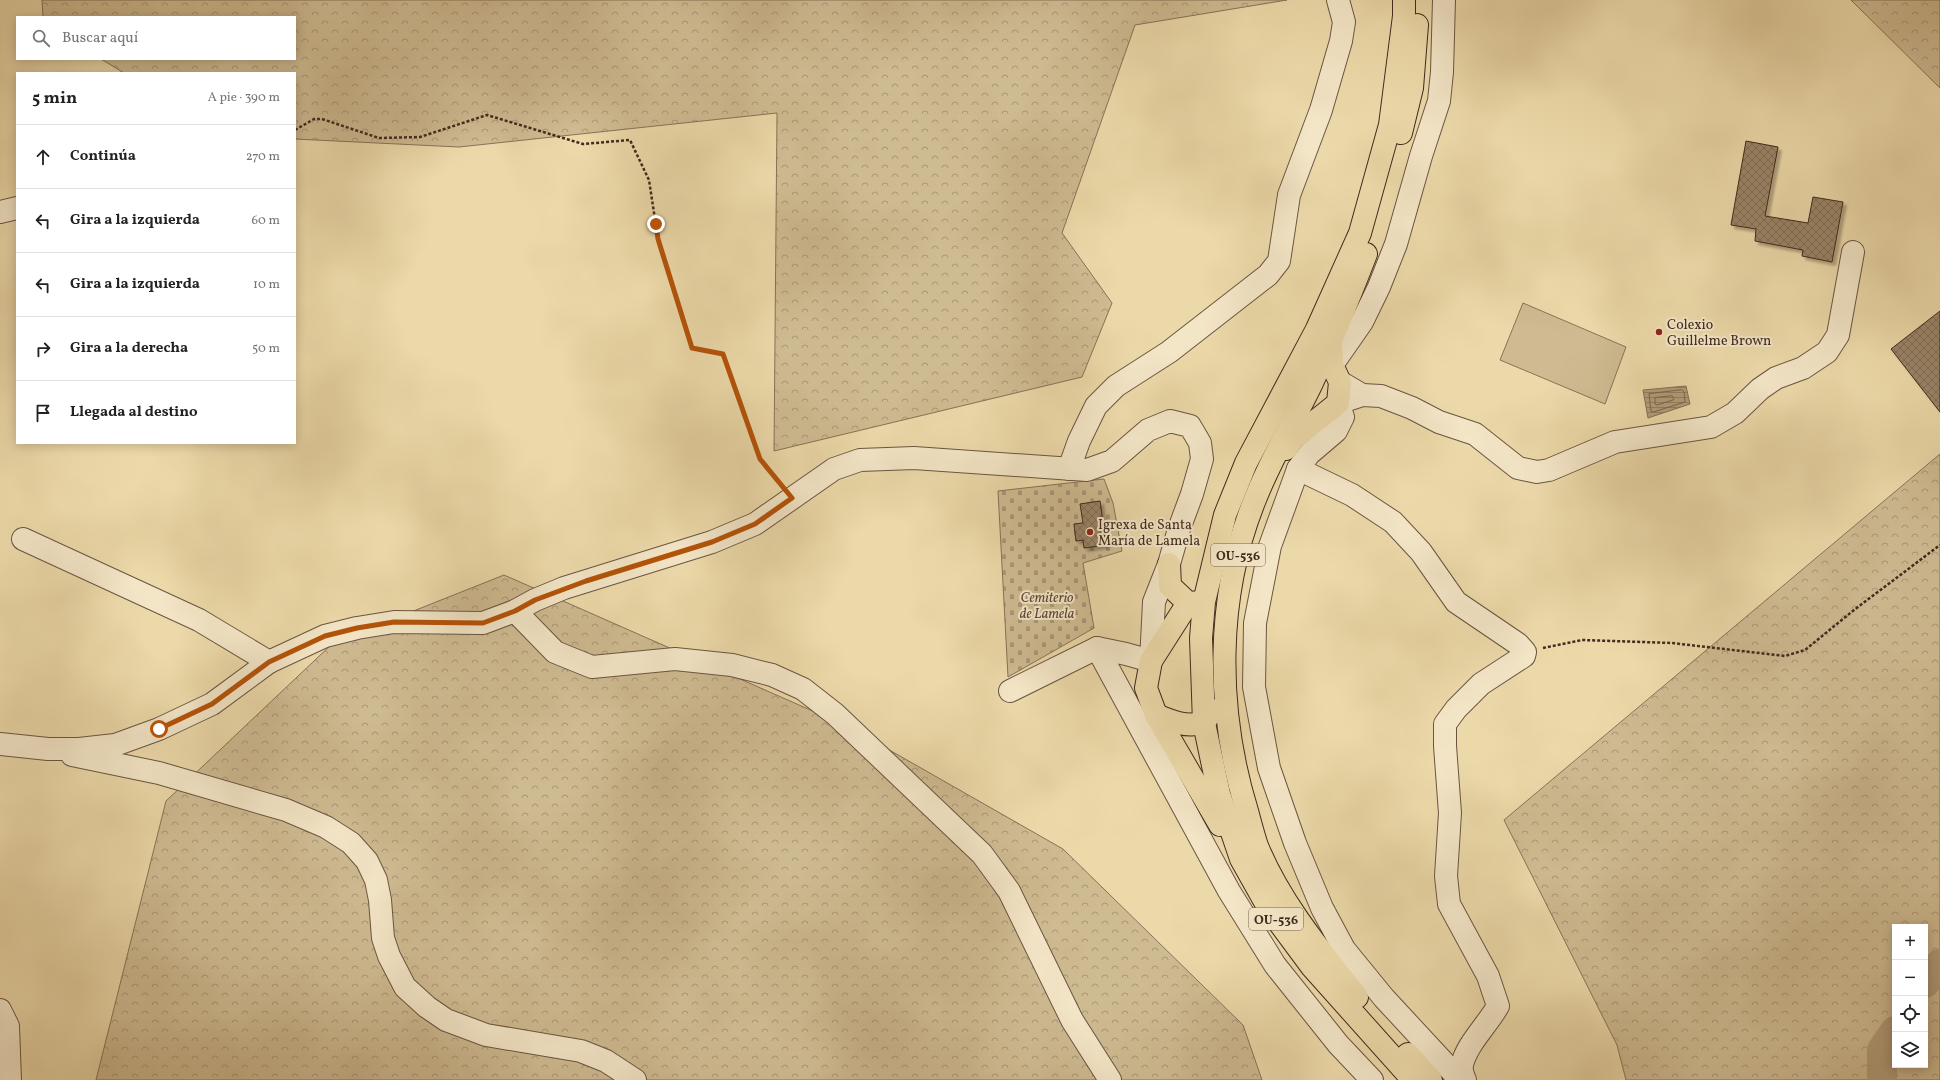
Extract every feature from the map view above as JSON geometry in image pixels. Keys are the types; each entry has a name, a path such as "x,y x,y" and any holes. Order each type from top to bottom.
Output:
{"main road":[{"name":"OU-536","path":"1404,0 1404,16 1390,125 1360,233 1317,329 1246,463 1224,515 1203,603 1201,638 1204,722 1219,794 1249,852 1269,909 1312,967 1413,1080"},
{"name":"OU-536","path":"1418,0 1412,88 1392,177 1345,310 1308,391 1256,497 1241,540 1228,596 1224,649 1228,729 1239,785 1249,852 1319,949 1367,1009 1431,1080"},
{"path":"1266,475 1292,440 1337,385 1331,341"},
{"path":"1246,463 1273,439 1290,406 1308,391 1319,386 1337,385"},
{"path":"1249,852 1204,799 1148,721 1146,688 1151,661 1203,603 1256,497"},
{"path":"1169,564 1170,586 1203,603 1214,638 1216,704 1220,736 1249,852"},
{"path":"1148,721 1194,725 1204,722 1216,704"}],"street":[{"path":"1069,469 1079,441 1096,406 1116,386 1169,352 1268,275 1279,262 1289,195 1321,110 1341,41 1344,22 1338,0"},
{"path":"1444,0 1442,72 1439,101 1421,156 1396,244 1379,287 1362,322 1337,385 1343,417 1336,430 1309,454 1298,469 1270,546 1255,623 1254,687 1269,768 1295,843 1322,908 1344,949 1384,998 1460,1080"},
{"path":"0,212 16,208"},
{"path":"1337,385 1362,395 1381,396 1412,408 1439,422 1475,434 1518,468 1537,472 1549,470 1615,442 1711,427 1735,413 1760,389 1776,378 1803,368 1827,352 1838,335 1852,252"},
{"path":"0,744 48,749 79,749 115,745 159,729 212,704 269,662 325,636 357,628 394,622 483,623 515,611 535,600 564,588 726,536 755,524 834,469 860,460 914,458 1087,470 1112,461 1148,430 1170,421 1190,426 1200,443 1202,459 1192,494 1178,529 1169,564 1154,602 1151,661 1097,648 1010,691"},
{"path":"1298,469 1352,495 1393,522 1421,552 1456,602 1518,644 1525,652 1524,656 1482,684 1456,709 1446,724 1445,746 1450,812 1446,876 1449,904 1488,976 1498,1006 1490,1021 1471,1044 1462,1065 1464,1080"},
{"path":"23,539 199,620 269,662"},
{"path":"515,611 555,652 592,667 675,659 732,665 772,675 803,689 835,714 982,854 1009,891 1072,1020 1110,1080"},
{"path":"1097,648 1148,721 1229,891 1274,965 1338,1044 1372,1080"},
{"path":"48,749 102,762 159,773 286,810 326,827 351,843 367,861 376,880 380,900 383,938 389,956 405,987 427,1007 446,1020 486,1034 581,1051 606,1061 635,1080"},
{"path":"0,1010 8,1026 10,1080"}],"path":[{"path":"296,129 314,119 322,118 379,138 420,137 487,115 583,144 630,140 649,180 658,239 692,348 723,354 760,459 792,498"},
{"path":"1525,652 1582,640 1672,643 1785,656 1805,650 1940,545"}],"green space":[{"path":"42,0 1287,0 1135,25 1062,233 1112,303 1082,377 774,451 777,113 459,147 296,139 296,72 122,72 103,60 296,60 296,16 43,16"},
{"path":"1851,0 1940,0 1940,88"},
{"path":"1523,303 1626,347 1605,404 1500,360"},
{"path":"1940,454 1940,1080 1626,1080 1617,1045 1504,820"},
{"name":"Cemiterio de Lamela","path":"1104,479 1113,503 1122,551 1083,563 1094,628 1008,677 998,491","holes":["1100,501 1106,545 1084,548 1083,540 1076,541 1074,524 1083,523 1081,504"]},
{"path":"504,575 849,727 1063,849 1243,1025 1262,1080 96,1080 166,801 333,643"}],"water":[{"path":"1686,386 1690,404 1648,418 1643,390"}],"building":[{"path":"1746,141 1778,147 1765,216 1808,223 1813,197 1843,202 1832,262 1802,256 1803,250 1755,241 1756,229 1731,225"},
{"path":"1940,311 1940,412 1891,349"},
{"name":"Igrexa de Santa María de Lamela","path":"1100,501 1106,545 1084,548 1083,540 1076,541 1074,524 1083,523 1080,504"}],"waterway":[{"path":"1928,979 1940,964"},
{"path":"1882,1080 1882,1050 1894,1032"}],"place":[{"name":"Colexio Guillelme Brown","path":"1659,332"},
{"name":"Igrexa de Santa María de Lamela","path":"1090,532"}],"route":[{"path":"159,729 212,704 269,662 325,636 357,628 394,622 438,624 483,623 515,611 535,600 564,588 712,542 755,524 792,498 760,459 739,395 723,354 692,348 658,239 656,224"}]}
